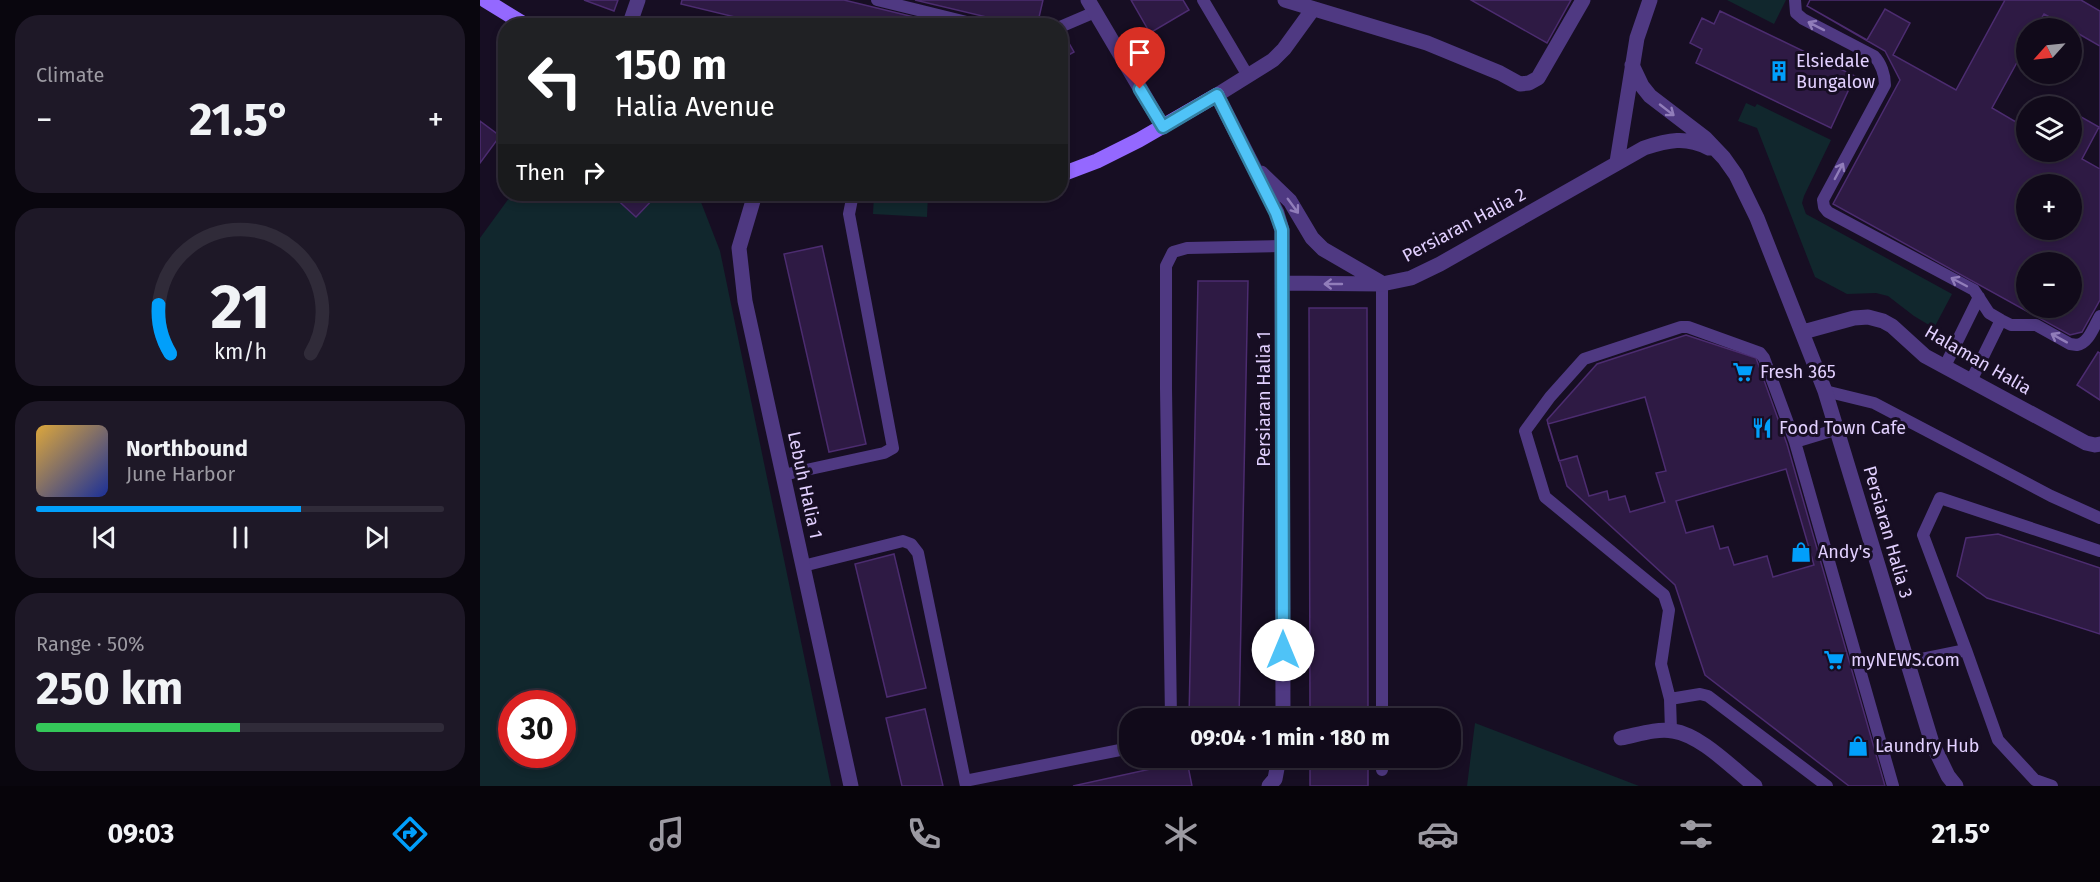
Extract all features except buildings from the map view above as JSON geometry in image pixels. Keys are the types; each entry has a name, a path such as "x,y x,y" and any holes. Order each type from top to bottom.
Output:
{"street":[{"path":"485,0 514,18"},
{"path":"632,18 638,0"},
{"path":"1285,0 1427,43 1500,73 1520,84 1529,83 1538,78 1583,0"},
{"path":"1617,162 1632,65 1640,26 1650,0"},
{"path":"1092,6 1163,127"},
{"path":"1068,172 1096,161 1163,127 1273,60 1284,50 1313,9"},
{"path":"1632,65 1642,86 1650,96 1705,138 1724,158"},
{"name":"Persiaran Halia 1","path":"1217,95 1276,213 1282,230 1284,708"},
{"name":"Persiaran Halia 2","path":"1283,284 1382,284 1404,280 1426,272 1644,148 1676,139 1692,141 1724,158"},
{"name":"Persiaran Halia 3","path":"1724,158 1747,196 1825,391 1932,743 1948,776 1956,786"},
{"path":"1252,165 1290,201 1312,237 1323,249 1382,284"},
{"name":"Lebuh Halia 1","path":"753,201 739,248 745,301 851,786"},
{"name":"Halaman Halia","path":"1803,332 1854,318 1868,317 1883,321 1892,326 1925,356 2086,443 2100,444"},
{"path":"1621,738 1657,731 1684,734 1700,742 1755,786"},
{"path":"1269,786 1275,779 1277,768"}],"lane":[{"path":"877,0 950,18"},
{"path":"1203,0 1248,76"},
{"path":"1795,0 1796,13 1803,19 1879,60 1885,80 1885,85 1823,200 1828,212 1974,290 1989,313 2011,325 2036,325 2070,344 2077,345 2086,340 2100,316"},
{"path":"1068,22 1092,6"},
{"path":"783,475 884,453 893,448 849,214 852,201"},
{"path":"1171,708 1166,266 1173,252 1187,248 1282,246"},
{"path":"1382,284 1382,708"},
{"path":"1945,366 1979,297"},
{"path":"1971,381 2001,320"},
{"path":"1671,731 1670,699 1661,664 1670,610 1664,595 1545,497 1525,431 1550,397 1584,359 1650,342 1681,327 1688,327 1761,353 1764,358 1795,442 1893,786"},
{"path":"1825,391 1874,403 2051,496 2100,518"},
{"path":"1795,442 1838,429"},
{"path":"2052,786 2035,780 1998,740 1923,535 1940,498 2100,551"},
{"path":"803,566 903,540 911,544 918,553 965,783 1119,750"},
{"path":"1907,662 1966,651"},
{"path":"1670,699 1700,694 1708,696 1827,786"}],"shaded area":[{"path":"1727,0 1786,0 1774,24"},
{"path":"1746,103 1755,107 1757,104 1831,140 1804,196 1802,203 1806,214 1952,294 1934,328 1888,296 1876,293 1847,294 1815,277 1757,128 1738,121"},
{"path":"507,201 701,201 720,251 831,786 480,786 480,238"},
{"path":"874,201 928,201 927,217 873,214"},
{"path":"1475,723 1639,786 1467,786"}],"place":[{"name":"Elsiedale Bungalow","path":"1779,71"},
{"name":"Fresh 365","path":"1743,372"},
{"name":"Food Town Cafe","path":"1762,428"},
{"name":"Andy's","path":"1801,552"},
{"name":"myNEWS.com","path":"1834,660"},
{"name":"Laundry Hub","path":"1858,746"}],"route":[{"path":"1140,89 1163,127 1217,95 1276,213 1282,230 1283,650"}]}
